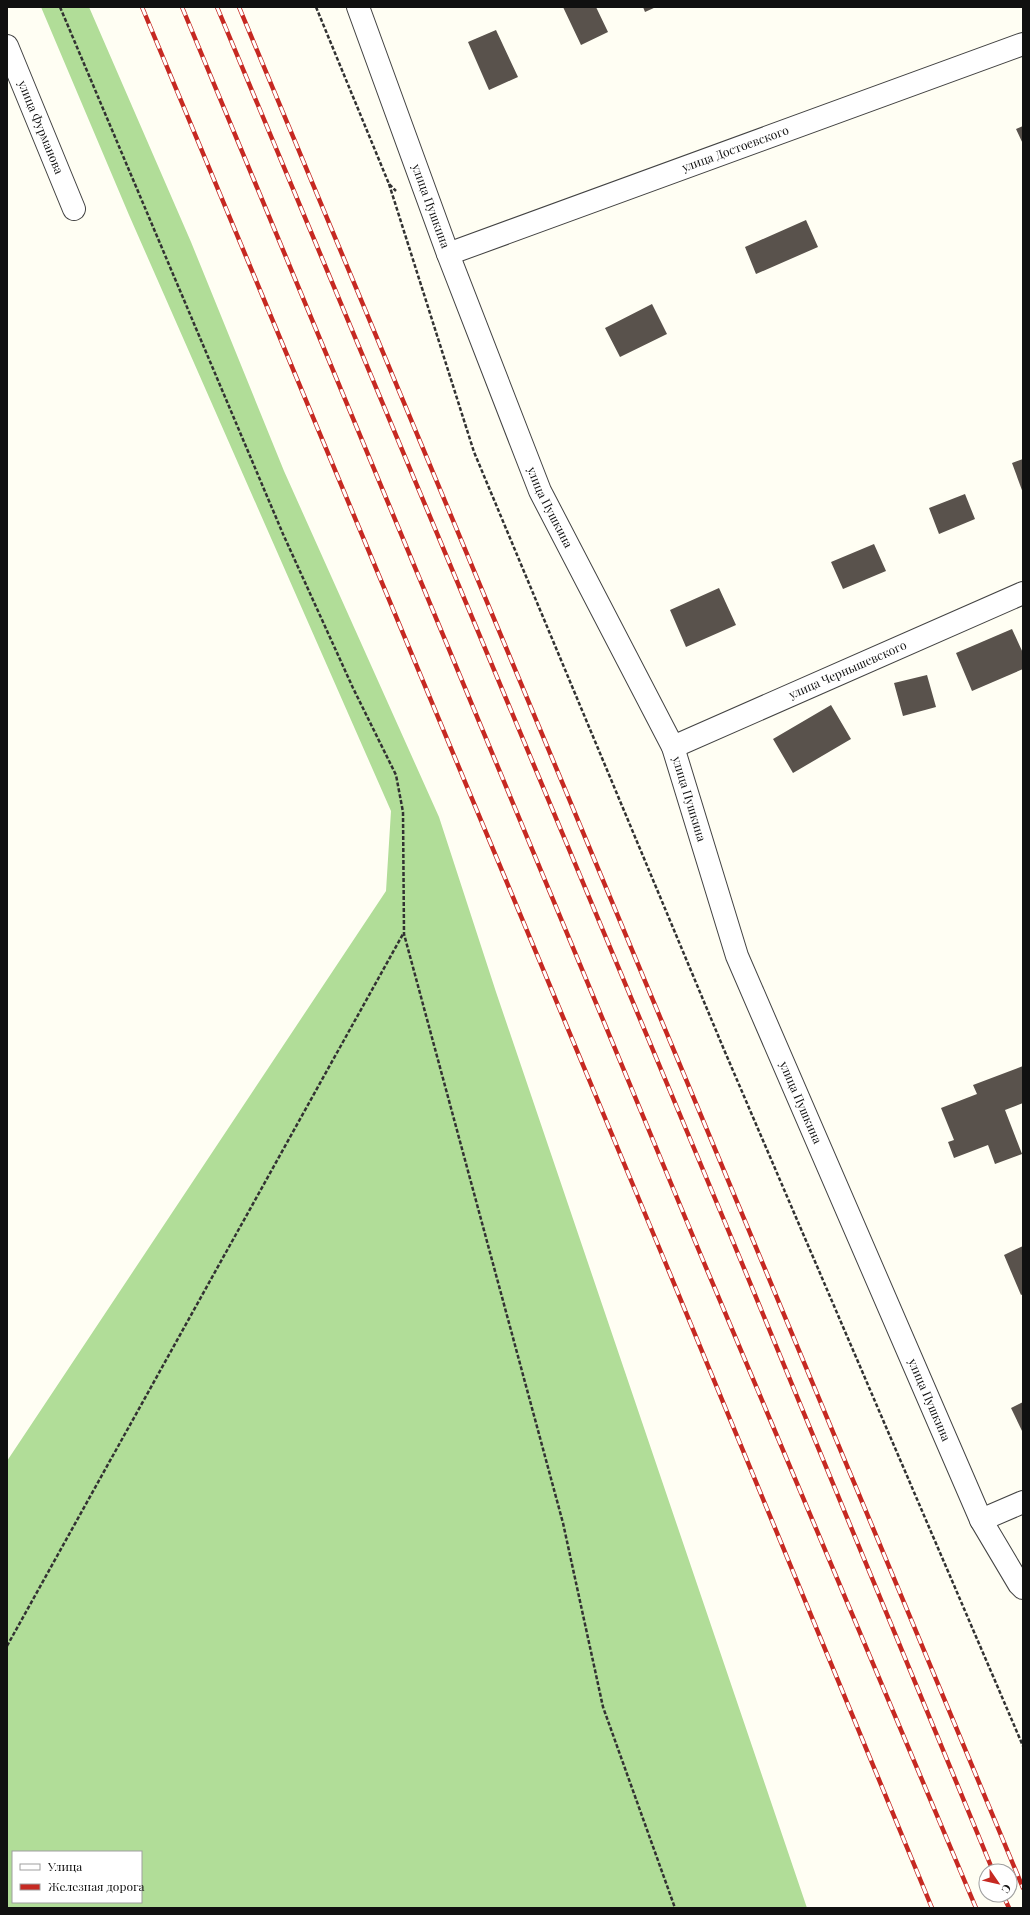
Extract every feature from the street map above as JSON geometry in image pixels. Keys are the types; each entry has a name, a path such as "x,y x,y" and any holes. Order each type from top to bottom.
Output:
{"street":[{"name":"улица Пушкина","path":"358,7 448,254 540,491 673,747 737,956 981,1520 1019,1584 1023,1588"},
{"name":"улица Достоевского","path":"448,254 1023,44"},
{"name":"улица Фурманова","path":"7,46 74,209"},
{"name":"улица Чернышевского","path":"673,747 1023,593"},
{"path":"981,1520 1023,1502"}],"path":[{"path":"60,7 283,534 353,688 396,775 403,812 404,934 563,1523 603,1707 675,1908"},
{"path":"316,7 389,184 474,452 722,1045 1023,1746"},
{"path":"389,184 399,196"},
{"path":"7,1646 404,934"}],"green space":[{"path":"41,7 89,7 191,242 284,471 439,817 496,992 807,1908 7,1908 7,1461 386,891 391,811 129,215"}],"building":[{"path":"563,7 596,7 608,32 581,45"},
{"path":"643,7 656,7 645,12"},
{"path":"496,30 518,77 489,90 468,42"},
{"path":"1023,126 1023,144 1016,129"},
{"path":"806,220 818,247 756,274 745,247"},
{"path":"652,304 667,334 620,357 605,328"},
{"path":"1023,459 1023,493 1012,463"},
{"path":"965,494 975,519 939,534 929,508"},
{"path":"874,544 886,571 843,589 831,562"},
{"path":"719,588 736,625 686,647 670,610"},
{"path":"1012,629 1023,653 1023,669 972,691 956,653"},
{"path":"927,675 936,707 903,716 894,683"},
{"path":"831,705 851,739 793,773 773,739"},
{"path":"1023,1066 1023,1103 1005,1110 1022,1154 995,1164 988,1145 954,1158 948,1142 954,1140 941,1108 977,1094 973,1085"},
{"path":"1023,1246 1023,1294 1021,1295 1004,1255"},
{"path":"1023,1402 1023,1433 1011,1408"}],"railway":[{"path":"142,7 668,1269 932,1908"},
{"path":"182,7 702,1258 976,1908"},
{"path":"217,7 734,1244 990,1863"},
{"path":"239,7 1023,1888"},
{"path":"1007,1903 1009,1908"}]}
